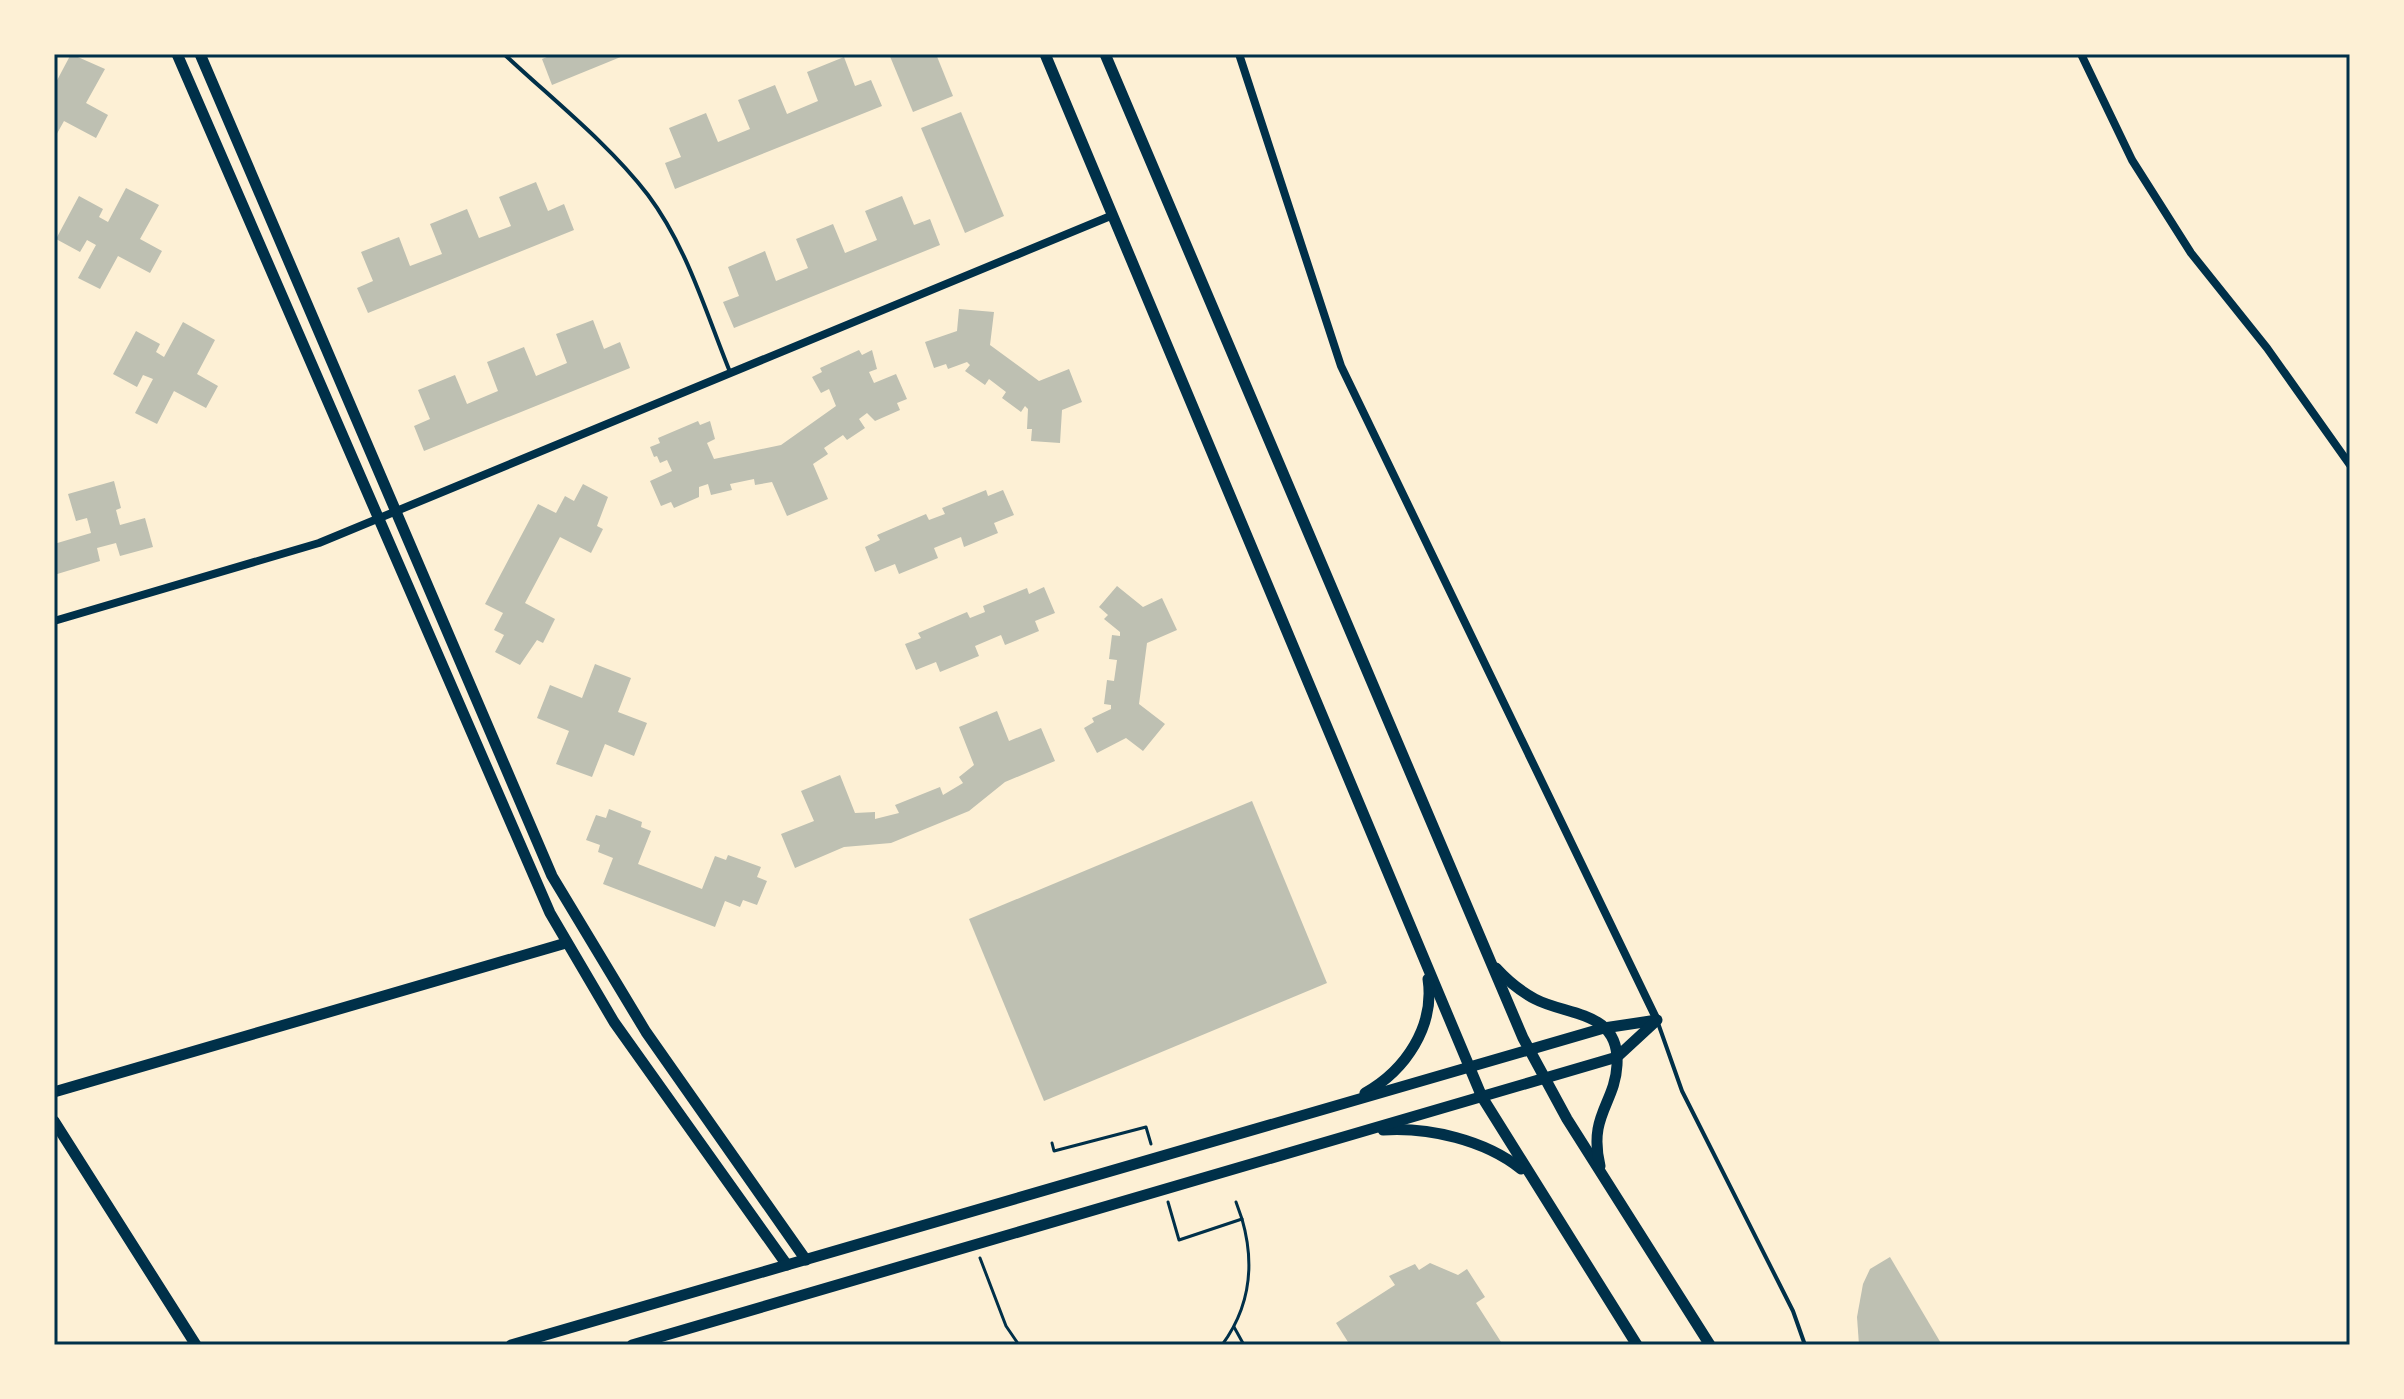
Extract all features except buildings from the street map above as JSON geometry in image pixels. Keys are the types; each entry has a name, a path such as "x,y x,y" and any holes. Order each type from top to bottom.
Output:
{"street":[{"path":"177,54 536,884 566,943 634,1051 787,1265"},
{"path":"200,54 552,876 646,1032 806,1260"},
{"path":"1045,54 1482,1097 1637,1345"},
{"path":"1105,54 1529,1050 1604,1178 1710,1345"},
{"path":"1239,54 1341,366 1657,1020"},
{"path":"2081,54 2132,160 2191,253 2267,348 2350,465"},
{"path":"54,621 319,543 1113,215"},
{"path":"54,1092 566,943"},
{"path":"1490,961 1511,983 1536,1000 1580,1011 1594,1017 1604,1028 1617,1057 1615,1078 1598,1122 1597,1150 1604,1178"},
{"path":"1351,1101 1388,1078 1414,1045 1429,1002 1426,966"},
{"path":"511,1345 1604,1028 1657,1020"},
{"path":"632,1345 1617,1057 1657,1020"},
{"path":"54,1121 196,1345"},
{"path":"1366,1131 1416,1131 1469,1142 1509,1160 1532,1180"}],"lane":[{"path":"504,54 610,154 648,196 678,245 731,374"},
{"path":"1657,1020 1682,1091 1793,1311 1805,1345"}],"path":[{"path":"1052,1143 1054,1151 1146,1127"},
{"path":"1222,1345 1242,1310 1250,1274 1242,1219 1236,1202"},
{"path":"1179,1240 1242,1219"},
{"path":"975,1245 1006,1326 1019,1345"},
{"path":"1234,1327 1244,1345"}]}
